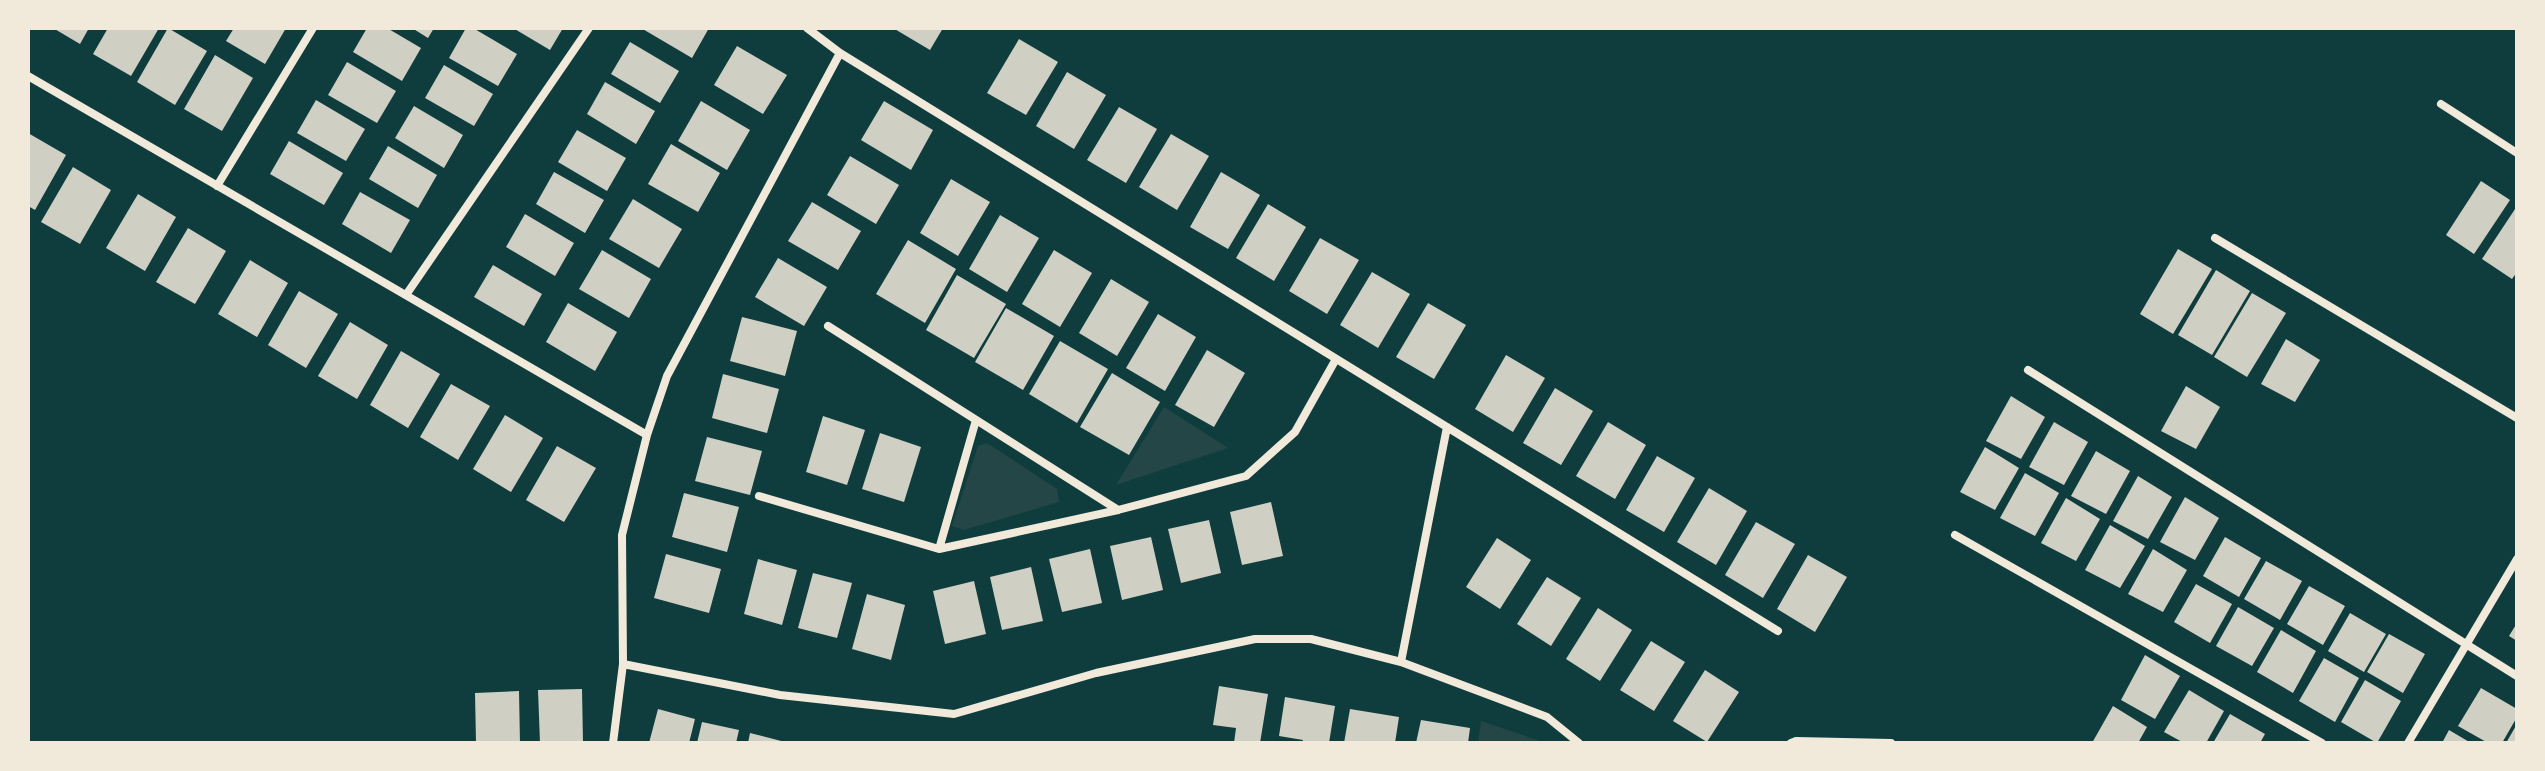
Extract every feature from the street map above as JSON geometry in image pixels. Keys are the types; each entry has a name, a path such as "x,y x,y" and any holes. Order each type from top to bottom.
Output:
{"street":[{"path":"217,186 313,28"},
{"path":"406,295 589,28"},
{"path":"807,28 840,53 1778,631"},
{"path":"613,743 623,664 622,535 647,435 667,376 840,53"},
{"path":"28,76 647,435"},
{"path":"2441,104 2517,153"},
{"path":"2215,238 2517,418"},
{"path":"828,326 1118,510"},
{"path":"759,496 939,549 1118,510 1246,476 1295,432 1336,359"},
{"path":"2028,370 2517,676"},
{"path":"939,549 976,420"},
{"path":"1401,662 1447,427"},
{"path":"1955,535 2322,743"},
{"path":"2408,743 2517,559"},
{"path":"623,664 780,695 954,714 1096,673 1255,639 1311,639 1401,662 1547,717 1579,743"},
{"path":"1791,743 1891,743"}],"shaded area":[{"path":"1164,407 1228,448 1116,485"},
{"path":"987,443 1057,489 1059,502 964,530 952,526 978,446"},
{"path":"1481,721 1540,741 1543,743 1478,743"}],"building":[{"path":"53,28 89,28 80,44"},
{"path":"108,28 159,28 131,76 93,54"},
{"path":"168,28 207,51 175,105 137,82"},
{"path":"234,28 286,28 265,64 226,41"},
{"path":"367,28 387,28 421,48 402,81 353,52"},
{"path":"412,28 434,28 428,38"},
{"path":"466,28 473,28 517,54 498,86 449,58"},
{"path":"513,28 563,28 550,50"},
{"path":"641,28 709,28 692,58"},
{"path":"893,28 943,28 930,50"},
{"path":"1019,39 1058,62 1026,115 987,93"},
{"path":"630,42 679,71 660,103 611,74"},
{"path":"737,46 787,75 763,114 714,85"},
{"path":"215,55 253,78 222,131 184,109"},
{"path":"347,62 396,91 377,123 328,95"},
{"path":"444,65 493,94 474,126 425,98"},
{"path":"1067,72 1106,95 1074,149 1036,126"},
{"path":"605,82 655,111 636,144 587,114"},
{"path":"316,100 365,129 346,161 297,133"},
{"path":"701,101 750,130 727,170 678,141"},
{"path":"884,101 933,130 911,170 861,140"},
{"path":"414,106 463,135 444,168 395,138"},
{"path":"1119,107 1157,129 1126,183 1087,160"},
{"path":"577,130 626,158 607,191 558,162"},
{"path":"28,133 66,155 35,210 28,206"},
{"path":"1171,134 1209,156 1177,210 1139,187"},
{"path":"289,141 343,173 324,205 270,174"},
{"path":"671,144 720,173 698,212 648,184"},
{"path":"388,146 437,175 418,208 369,179"},
{"path":"850,156 899,185 876,224 827,195"},
{"path":"73,167 111,190 80,244 41,222"},
{"path":"554,172 604,200 585,233 536,204"},
{"path":"1221,172 1260,195 1228,249 1190,227"},
{"path":"951,179 990,202 958,256 920,233"},
{"path":"2481,181 2510,200 2474,254 2446,235"},
{"path":"360,192 410,220 391,253 342,224"},
{"path":"138,194 176,217 145,271 106,248"},
{"path":"633,199 682,229 659,268 609,239"},
{"path":"812,202 861,231 838,270 788,241"},
{"path":"1268,204 1306,227 1274,281 1236,258"},
{"path":"2517,206 2517,272 2512,279 2482,259"},
{"path":"525,214 574,243 555,276 506,247"},
{"path":"1000,215 1039,238 1007,292 969,269"},
{"path":"188,228 226,251 195,304 156,282"},
{"path":"1320,238 1359,260 1327,314 1289,291"},
{"path":"908,240 956,269 925,323 876,294"},
{"path":"2178,249 2212,269 2173,334 2140,314"},
{"path":"602,250 651,279 629,318 579,289"},
{"path":"1054,250 1092,273 1060,327 1022,304"},
{"path":"778,258 827,287 804,326 755,297"},
{"path":"250,260 288,283 257,337 218,314"},
{"path":"493,265 542,294 524,326 474,297"},
{"path":"2216,270 2250,291 2212,355 2178,335"},
{"path":"1372,272 1410,294 1378,348 1340,325"},
{"path":"957,275 1006,304 974,358 926,330"},
{"path":"1111,279 1149,302 1117,356 1079,333"},
{"path":"299,291 338,314 306,368 268,345"},
{"path":"2252,293 2286,313 2247,377 2214,357"},
{"path":"568,303 617,332 595,371 546,342"},
{"path":"1428,303 1466,325 1434,379 1396,357"},
{"path":"1006,308 1054,336 1023,390 975,362"},
{"path":"1158,314 1196,337 1165,391 1126,368"},
{"path":"742,317 797,331 785,376 730,361"},
{"path":"350,322 388,345 357,399 318,376"},
{"path":"2286,339 2320,360 2295,402 2261,384"},
{"path":"1060,341 1108,369 1077,423 1029,394"},
{"path":"1207,350 1245,373 1214,427 1175,405"},
{"path":"401,351 440,374 408,428 370,405"},
{"path":"1506,355 1545,378 1513,432 1475,409"},
{"path":"1112,373 1160,402 1129,455 1080,427"},
{"path":"723,374 779,389 767,433 712,418"},
{"path":"451,384 490,406 458,460 420,437"},
{"path":"2186,386 2220,407 2196,449 2161,431"},
{"path":"1555,388 1593,411 1561,465 1523,443"},
{"path":"2011,396 2045,417 2021,459 1986,441"},
{"path":"505,415 543,438 511,492 473,469"},
{"path":"823,416 865,430 847,485 806,472"},
{"path":"1608,422 1646,445 1615,499 1576,476"},
{"path":"2054,422 2088,442 2064,485 2029,467"},
{"path":"880,433 921,447 904,502 862,489"},
{"path":"707,437 762,451 750,495 695,481"},
{"path":"557,446 596,468 564,522 526,500"},
{"path":"1985,447 2019,468 1995,510 1960,492"},
{"path":"2096,451 2130,471 2106,514 2071,496"},
{"path":"1657,456 1695,478 1664,532 1626,510"},
{"path":"2025,473 2059,493 2035,536 2000,518"},
{"path":"2138,476 2172,497 2148,539 2113,521"},
{"path":"1709,488 1747,511 1716,565 1677,542"},
{"path":"684,493 739,507 727,552 672,537"},
{"path":"2185,497 2219,518 2195,560 2160,542"},
{"path":"2066,498 2100,519 2076,561 2041,543"},
{"path":"1271,502 1283,556 1242,565 1230,512"},
{"path":"1209,520 1221,573 1181,583 1168,529"},
{"path":"1756,522 1795,544 1763,598 1725,575"},
{"path":"2110,525 2145,546 2120,588 2085,570"},
{"path":"1151,537 1163,590 1122,600 1110,546"},
{"path":"2225,537 2261,558 2239,597 2203,576"},
{"path":"1497,538 1531,560 1500,609 1466,587"},
{"path":"1090,549 1102,603 1062,612 1049,559"},
{"path":"2153,549 2187,570 2163,612 2128,594"},
{"path":"666,554 721,569 709,613 654,598"},
{"path":"1808,555 1847,577 1815,632 1777,609"},
{"path":"758,559 797,570 782,625 744,614"},
{"path":"2266,561 2302,581 2280,620 2244,599"},
{"path":"1031,567 1043,621 1002,630 990,577"},
{"path":"813,573 852,583 837,638 798,628"},
{"path":"1547,577 1581,598 1551,646 1517,624"},
{"path":"974,581 986,634 945,644 933,591"},
{"path":"2196,584 2232,604 2210,643 2174,622"},
{"path":"2309,586 2345,606 2323,645 2287,624"},
{"path":"867,594 905,605 891,660 852,649"},
{"path":"2238,607 2274,628 2252,666 2216,646"},
{"path":"1598,608 1632,630 1600,681 1566,659"},
{"path":"2350,613 2386,634 2364,672 2328,651"},
{"path":"2517,623 2517,641 2509,636"},
{"path":"2281,630 2316,651 2293,693 2257,672"},
{"path":"2389,634 2425,654 2403,693 2367,672"},
{"path":"1651,641 1685,662 1654,711 1620,690"},
{"path":"2145,655 2180,676 2155,719 2121,700"},
{"path":"2324,658 2359,678 2335,722 2299,701"},
{"path":"1705,670 1739,692 1707,742 1673,721"},
{"path":"2365,680 2401,701 2377,743 2341,722"},
{"path":"1219,686 1268,694 1260,743 1234,743 1236,728 1213,725"},
{"path":"2481,688 2517,709 2517,717 2502,743 2488,743 2458,726"},
{"path":"582,689 583,743 540,743 538,690"},
{"path":"2189,690 2224,711 2206,743 2184,743 2164,732"},
{"path":"519,691 520,743 476,743 475,693"},
{"path":"1285,697 1335,706 1329,743 1302,743 1303,740 1279,736"},
{"path":"2113,706 2147,727 2138,743 2092,743"},
{"path":"658,709 695,719 689,743 649,743"},
{"path":"1350,709 1399,717 1395,743 1344,743"},
{"path":"2230,714 2265,734 2260,743 2213,743"},
{"path":"1421,720 1470,728 1468,743 1416,743"},
{"path":"702,722 739,730 736,743 697,743"},
{"path":"2517,724 2517,743 2506,743"},
{"path":"2449,730 2471,743 2442,743"},
{"path":"750,733 785,742 785,743 748,743"}]}
